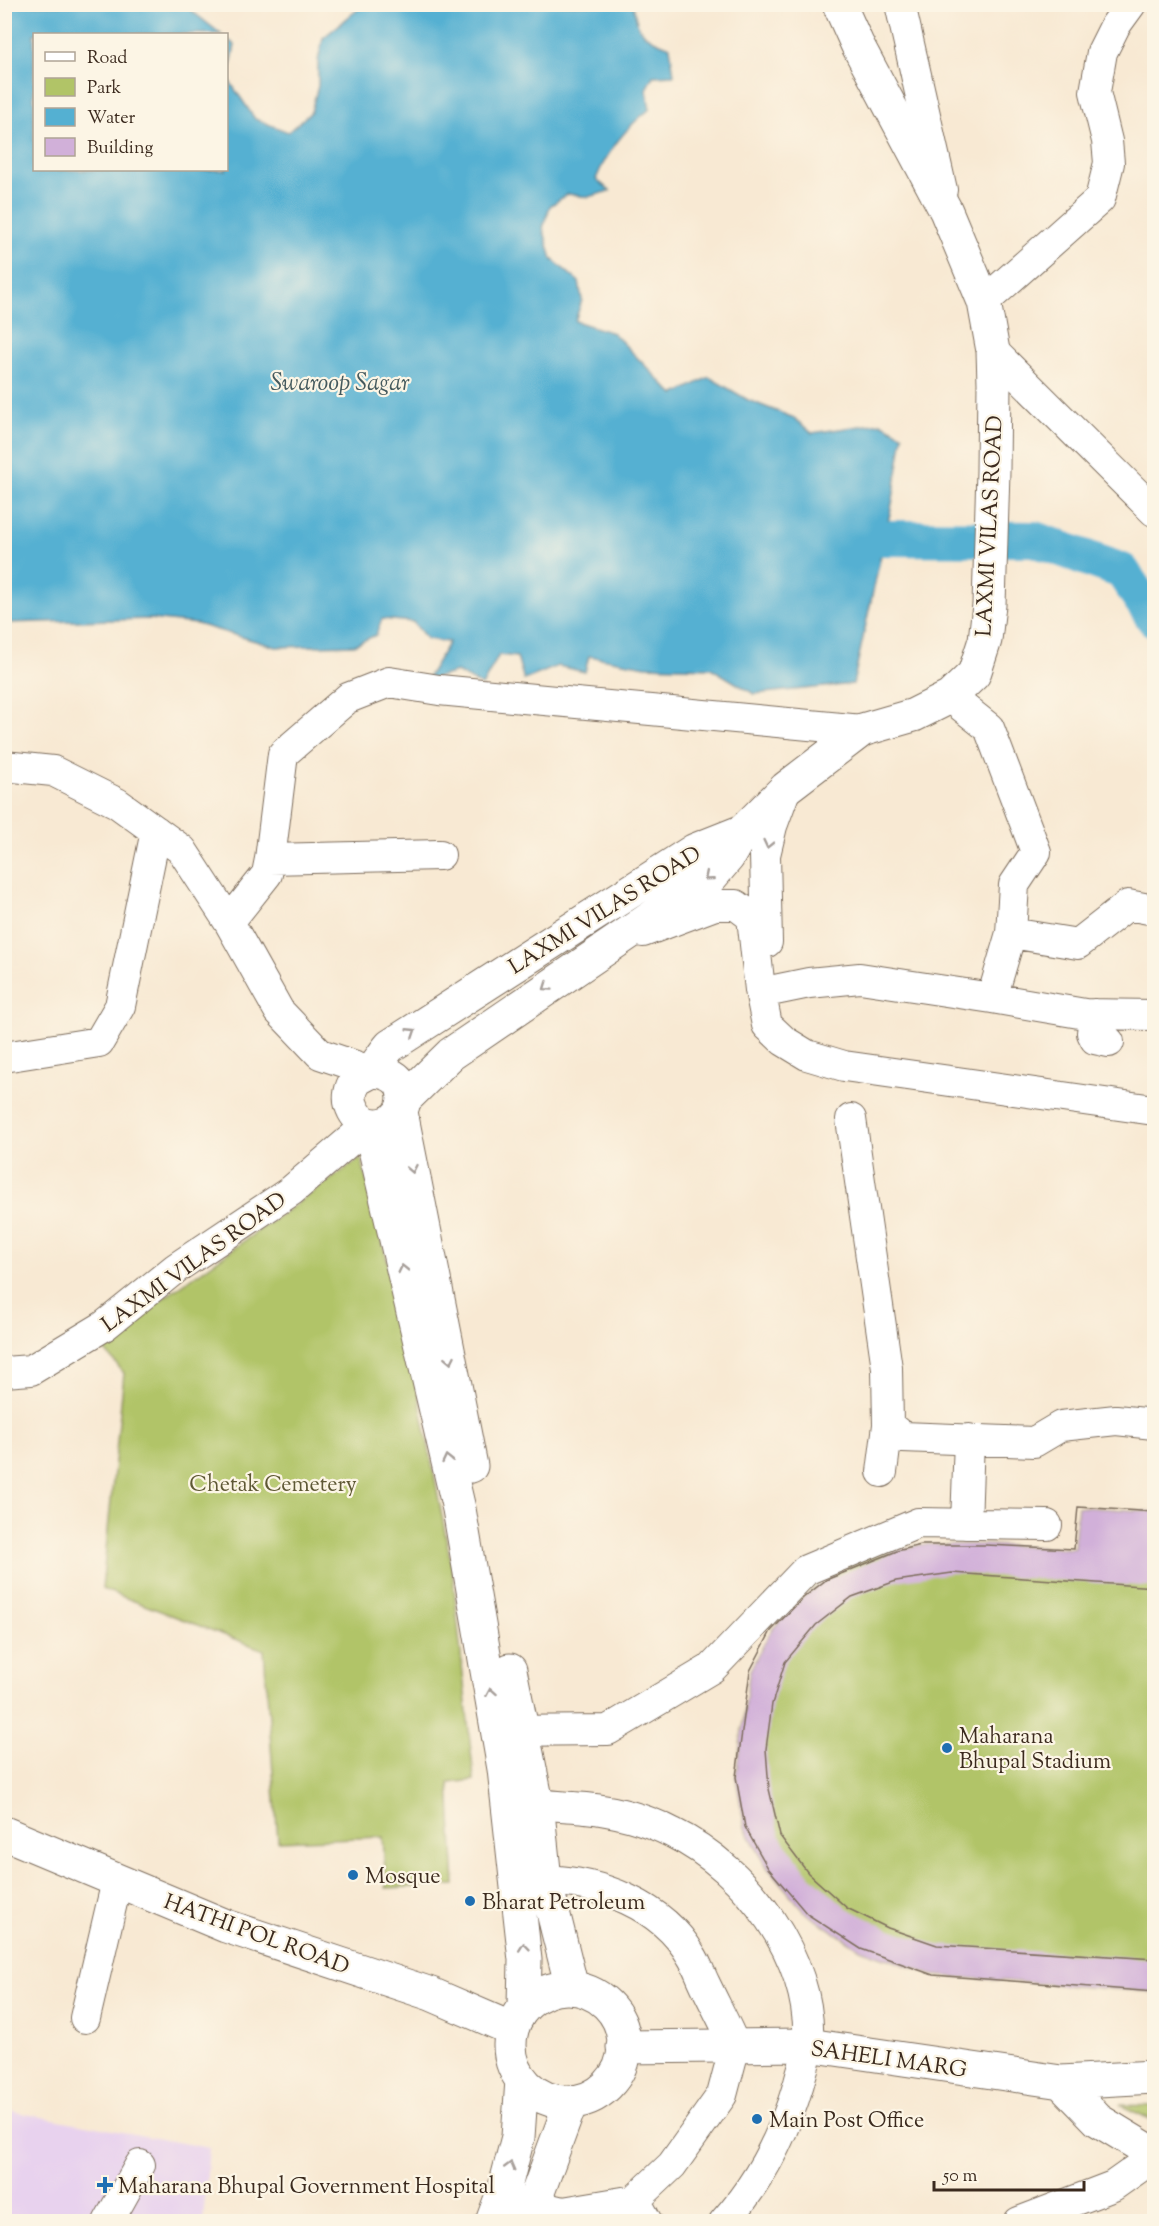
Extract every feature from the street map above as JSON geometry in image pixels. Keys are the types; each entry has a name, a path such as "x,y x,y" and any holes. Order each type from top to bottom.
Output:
{"main road":[{"name":"LAXMI VILAS ROAD","path":"743,831 695,850 390,1046 370,1071 356,1081 349,1097 354,1114 369,1124 381,1125 392,1121 402,1106 451,1054 711,877 728,857 743,831 786,788 862,730 914,715 950,697 974,674 985,640 989,606 993,471 993,351 984,302 946,211 857,44 839,4"},
{"path":"370,1071 383,1071 394,1077 402,1087 402,1106 509,1731 504,1769 525,1960 518,2017 509,2047 513,2064 522,2080 543,2097 571,2102 584,2099 608,2084 616,2073 621,2061 622,2033 617,2019 598,1997 572,1988 546,1991 518,2017"},
{"path":"369,1124 509,1731 537,1803 545,1880 572,1988"},
{"name":"HATHI POL ROAD","path":"4,1833 226,1926 430,1994 518,2017"},
{"name":"SAHELI MARG","path":"623,2047 808,2045 1061,2082 1155,2077"},
{"path":"492,2222 505,2187 518,2138 522,2080"},
{"path":"1061,2082 1098,2120 1155,2156"},
{"path":"530,2213 571,2102"}],"street":[{"path":"900,4 946,211"},
{"path":"984,302 1100,199 1109,163 1107,141 1095,92 1098,72 1102,52 1115,26 1131,4"},
{"path":"993,351 1155,511"},
{"path":"229,922 267,874 283,754 348,698 389,682 451,691 862,730"},
{"path":"950,697 989,728 1036,852 1014,885 1011,933 992,998"},
{"path":"4,766 53,771 117,803 182,850 229,922 279,1011 320,1054 370,1071"},
{"path":"784,1041 775,1022 770,991 764,887 765,855 772,826 786,788"},
{"path":"5,1061 99,1042 120,1006 156,831"},
{"path":"270,859 440,855"},
{"path":"608,946 715,905 736,905 752,917 760,990 767,1025 784,1041 807,1055 844,1066 1155,1110"},
{"path":"1011,933 1078,944 1128,905 1155,910"},
{"path":"770,991 809,983 860,978 1094,1014 1155,1015"},
{"path":"1094,1014 1092,1033 1095,1039 1109,1042"},
{"path":"851,1119 887,1368 888,1425 882,1472"},
{"name":"LAXMI VILAS ROAD","path":"4,1372 31,1370 104,1326 176,1268 291,1191 369,1124"},
{"path":"888,1425 903,1437 1034,1442 1061,1426 1116,1420 1155,1424"},
{"path":"966,1524 969,1439"},
{"path":"509,1731 608,1730 712,1668 806,1570 918,1523 1047,1525"},
{"path":"537,1803 552,1807 585,1808 616,1813 645,1821 674,1833 704,1851 724,1866 764,1910 791,1958 808,2015 808,2045 791,2110 762,2172 724,2222"},
{"path":"530,2213 641,2211 722,2095 735,2046 691,1954 675,1935 652,1914 622,1897 595,1887 570,1881 545,1880"},
{"path":"85,2018 117,1881"},
{"path":"1019,2222 1113,2186 1155,2156"},
{"path":"108,2222 140,2165"}],"shaded area":[{"name":"Maharana Bhupal Government Hospital","path":"4,2110 209,2148 203,2221 5,2221"}],"green space":[{"name":"Chetak Cemetery","path":"361,1158 409,1346 452,1568 474,1780 449,1783 455,1885 386,1888 383,1837 278,1841 264,1650 102,1589 124,1373 99,1344"},
{"name":"Maharana Bhupal Stadium","path":"1078,1507 1154,1512 1154,1992 933,1975 861,1949 807,1914 768,1868 745,1827 736,1777 750,1671 772,1630 800,1600 833,1574 866,1558 921,1545 1074,1549"},
{"path":"1120,2105 1154,2106 1154,2121"}],"water":[{"name":"Swaroop Sagar","path":"388,4 633,5 637,23 643,33 670,47 674,75 653,76 646,89 650,109 618,140 596,179 610,191 588,197 568,194 550,206 543,228 552,259 579,282 582,300 575,321 613,333 674,395 709,377 748,400 794,418 812,433 881,423 903,435 893,499 853,684 754,694 711,668 646,666 589,656 585,672 558,666 524,680 517,657 499,655 482,686 457,672 426,680 449,642 427,639 413,622 382,619 376,635 354,645 276,647 197,624 150,619 5,623 5,5 184,5 220,33 33,33 33,171 228,171 228,79 255,119 288,132 311,112 318,86 318,61 323,38 362,6 384,7"},
{"name":"Swaroop Sagar","path":"228,40 235,45 228,79"}],"building":[{"path":"1078,1507 1155,1512 1155,1587 952,1573 896,1581 852,1597 816,1625 785,1662 772,1704 766,1749 769,1789 780,1836 808,1873 847,1908 888,1928 937,1945 1155,1959 1155,1992 933,1975 861,1949 807,1914 768,1868 745,1827 736,1777 750,1671 771,1631 803,1598 826,1580 897,1551 921,1545 1074,1549"}],"waterway":[{"path":"884,538 1034,539 1122,571 1154,619"}],"place":[{"name":"Maharana Bhupal Stadium","path":"947,1748"},
{"name":"Mosque","path":"353,1875"},
{"name":"Bharat Petroleum","path":"470,1901"},
{"name":"Main Post Office","path":"757,2119"},
{"name":"Maharana Bhupal Government Hospital","path":"105,2185"}]}
